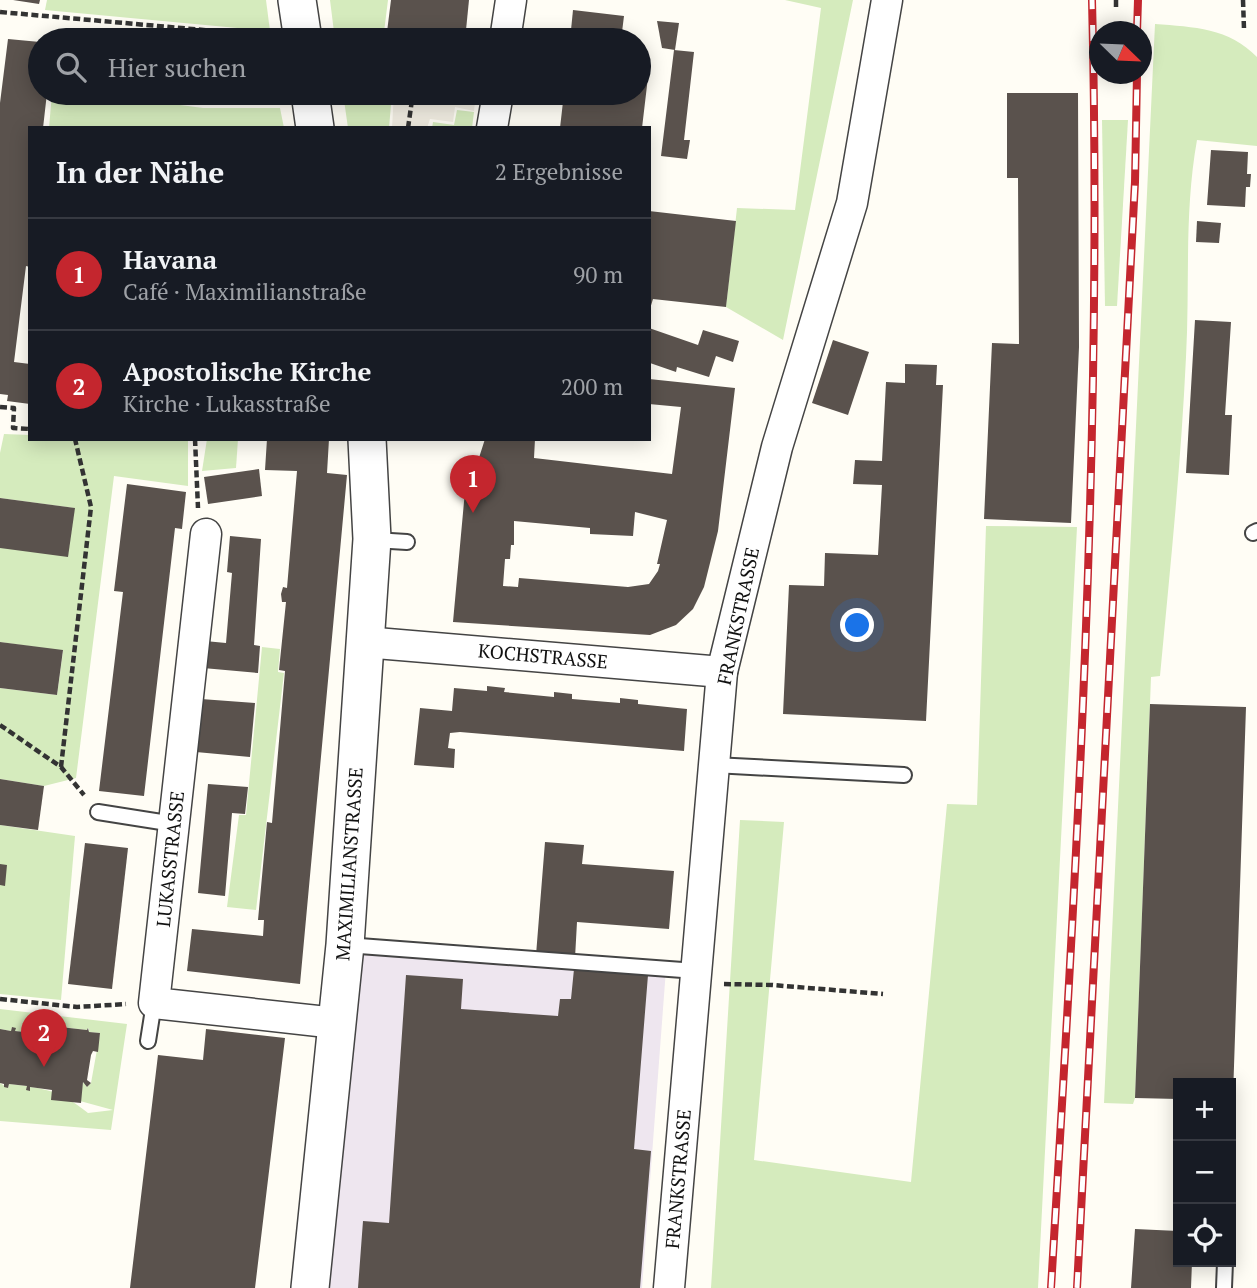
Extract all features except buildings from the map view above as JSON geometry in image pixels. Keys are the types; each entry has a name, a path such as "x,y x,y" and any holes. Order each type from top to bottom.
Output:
{"street":[{"path":"298,0 302,28"},
{"path":"507,28 511,0"},
{"name":"FRANKSTRASSE","path":"669,1288 706,978 714,765 722,672 777,447 852,203 887,0"},
{"path":"312,105 315,126"},
{"path":"492,126 496,105"},
{"name":"MAXIMILIANSTRASSE","path":"310,1288 345,945 372,539 367,441"},
{"name":"LUKASSTRASSE","path":"154,1003 206,534"},
{"name":"KOCHSTRASSE","path":"364,642 722,672"},
{"path":"154,1003 336,1023"}],"lane":[{"path":"372,539 407,542"},
{"path":"714,765 904,775"},
{"path":"98,812 174,824"},
{"path":"345,945 706,978"},
{"path":"148,1041 154,1003"},
{"path":"1224,1288 1225,1267"}],"path":[{"path":"1116,0 1116,9"},
{"path":"1243,0 1244,29"},
{"path":"0,12 173,28"},
{"path":"408,126 411,105"},
{"path":"0,407 13,408 13,428 28,429"},
{"path":"61,767 91,507 75,441"},
{"path":"195,441 199,519 206,534"},
{"path":"0,725 61,767 98,812"},
{"path":"706,978 883,995"},
{"path":"0,999 77,1007 154,1003"}],"shaded area":[{"path":"393,105 475,105 474,111 455,107 453,122 430,119 428,126 392,126"},
{"path":"347,939 666,969 642,1288 305,1288"}],"green space":[{"path":"47,0 266,0 270,28 238,28 45,10"},
{"path":"330,0 388,0 384,28 334,28"},
{"path":"785,0 853,0 783,340 726,307 737,208 795,210 821,8"},
{"path":"1155,24 1197,28 1223,35 1246,47 1257,57 1257,146 1197,140 1193,167 1186,357 1178,477 1160,676 1151,677 1133,1104 1104,1103"},
{"path":"51,105 180,105 203,108 280,108 284,126 49,126"},
{"path":"345,105 391,105 389,126 348,126"},
{"path":"457,110 474,112 472,126 432,126 433,122 454,125"},
{"path":"1102,120 1128,120 1117,306 1105,306"},
{"path":"4,434 28,435 28,441 188,441 188,486 114,476 76,778 44,786 0,779 0,688 57,695 63,651 0,642 0,548 74,508 0,498 0,453"},
{"path":"207,441 238,441 236,468 202,471"},
{"path":"986,526 1077,527 1038,1288 711,1288 740,820 784,822 754,1160 911,1182 947,804 977,805"},
{"path":"262,647 280,649 278,672 284,673 256,910 227,907 239,815 246,815"},
{"path":"0,825 75,836 61,1000 0,994"},
{"path":"0,1009 127,1024 111,1130 0,1121 0,1083 8,1088 9,1084 27,1086 29,1091 30,1087 54,1093 88,1113 113,1110 80,1101 83,1082 87,1087 91,1083 100,1033 89,1032 89,1028 60,1027 58,1036 37,1034 34,1030 33,1033 15,1031 12,1027 11,1031 0,1029"}],"railway":[{"path":"1051,1288 1070,966 1091,483 1094,322 1092,0"},
{"path":"1137,21 1138,0"},
{"path":"1077,1288 1135,182 1137,84"}],"place":[{"name":"Havana","path":"473,513"},
{"name":"Apostolische Kirche","path":"44,1067"}]}
